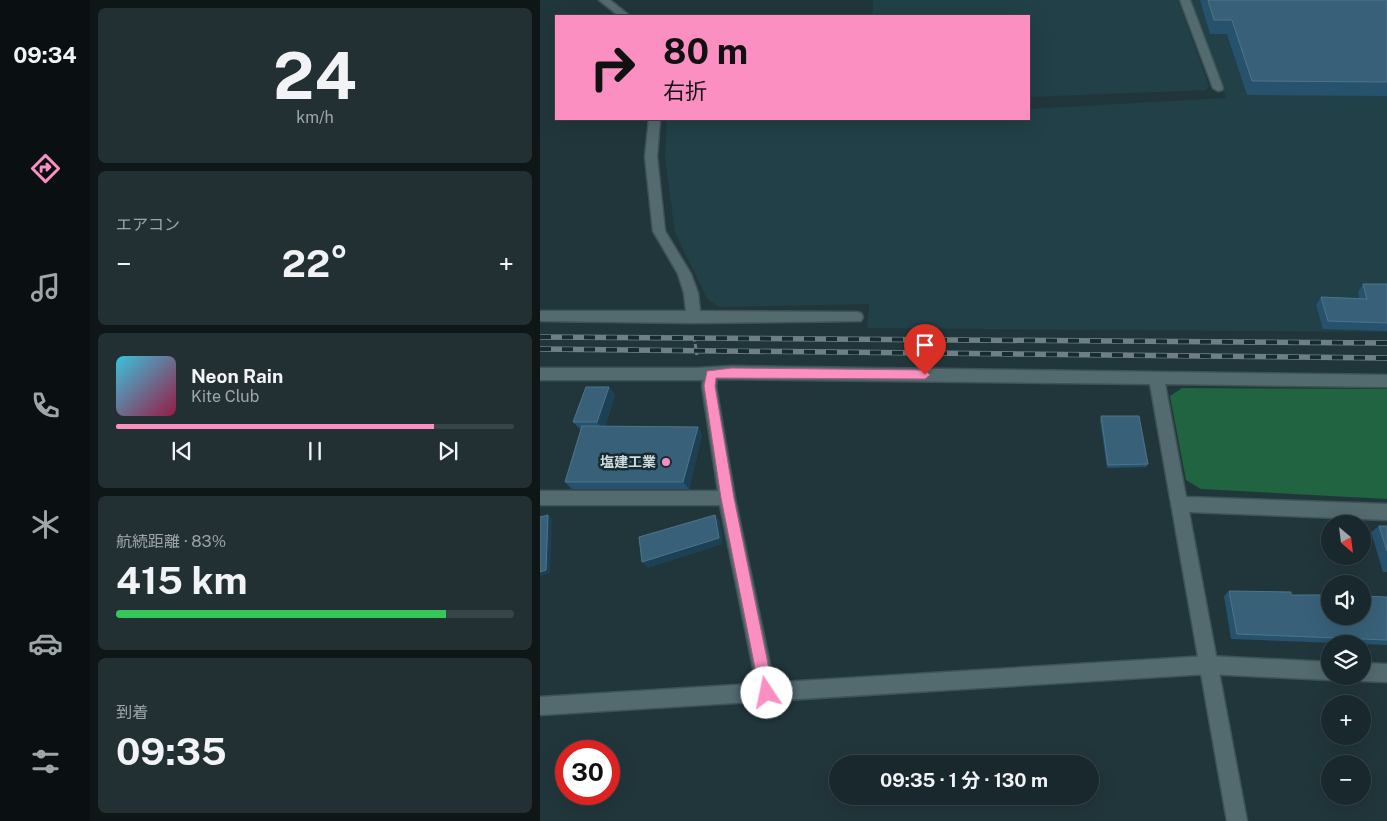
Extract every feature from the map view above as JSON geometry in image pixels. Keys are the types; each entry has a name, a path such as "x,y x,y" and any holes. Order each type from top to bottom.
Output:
{"street":[{"path":"604,0 624,15"},
{"path":"1186,0 1218,88"},
{"path":"654,120 650,157 659,231 684,274 691,294 694,318"},
{"path":"540,316 694,318 856,316"},
{"path":"540,374 711,374 732,372 1387,381"},
{"path":"711,374 709,386 727,498 767,693"},
{"path":"1156,377 1237,821"},
{"path":"540,498 727,498"},
{"path":"1180,504 1387,512"},
{"path":"540,706 1208,665 1321,671"},
{"path":"1371,672 1387,673"}],"path":[{"path":"694,333 698,358"}],"shaded area":[{"path":"873,0 1178,0 1209,86 1206,90 1030,97 1030,15 873,15"},
{"path":"1191,0 1387,0 1387,332 867,328 869,304 720,307 708,300 675,233 665,157 667,120 1030,120 1030,109 1226,98"}],"green space":[{"path":"1182,388 1387,389 1387,499 1201,489 1186,480 1170,396"}],"building":[{"path":"1208,0 1387,0 1387,82 1252,81 1232,20 1214,20"},
{"path":"1363,284 1387,284 1387,323 1328,321 1321,297 1367,299"},
{"path":"586,387 609,387 597,422 573,422"},
{"path":"1101,416 1139,416 1148,464 1108,465"},
{"path":"582,426 698,427 683,482 565,482"},
{"path":"548,515 546,570 540,572 540,517"},
{"path":"715,515 719,538 642,562 639,537"},
{"path":"1379,526 1387,526 1387,551"},
{"path":"1229,591 1291,592 1291,595 1321,595 1321,625 1371,625 1371,596 1387,597 1387,640 1371,639 1371,635 1321,635 1321,637 1237,634"}],"railway":[{"path":"540,337 1387,343"},
{"path":"540,349 1387,358"}],"place":[{"name":"塩建工業","path":"666,462"}],"route":[{"path":"767,693 727,498 709,386 711,374 732,372 925,375"}]}
